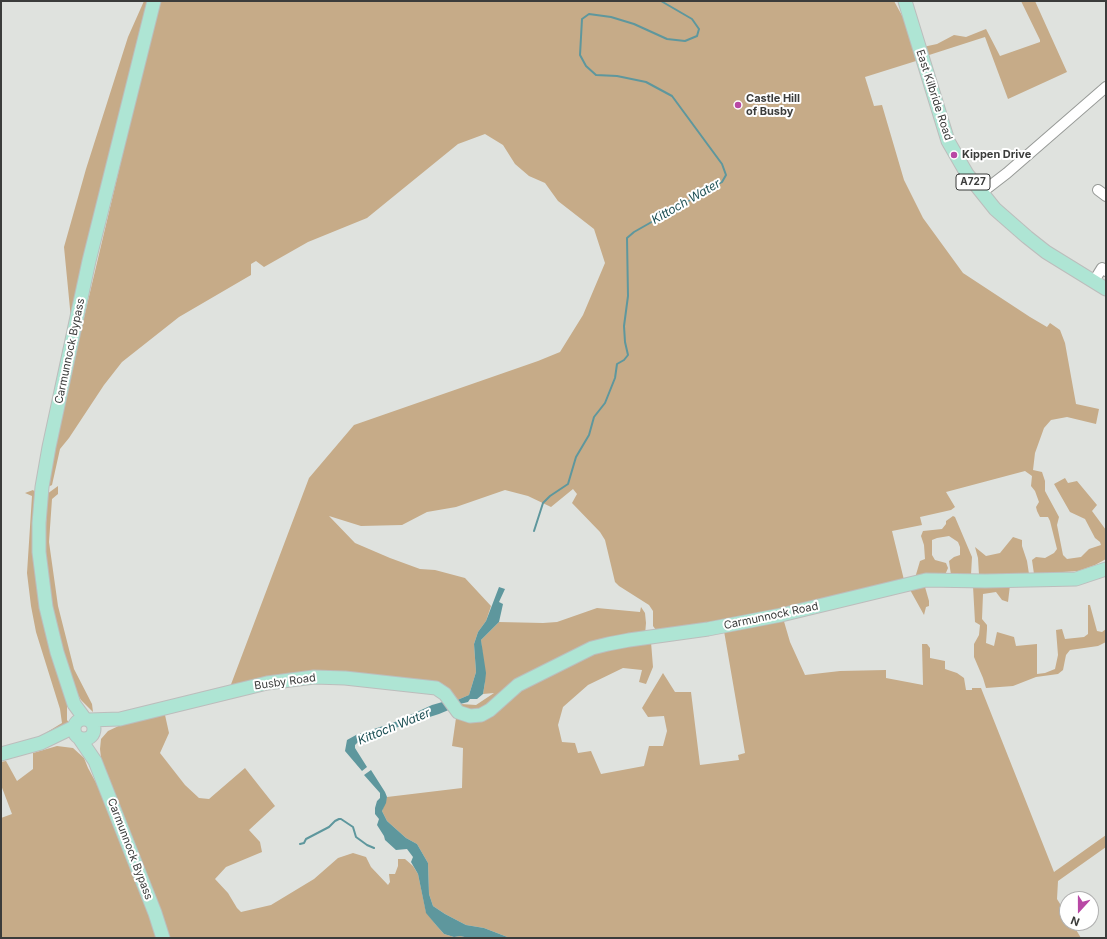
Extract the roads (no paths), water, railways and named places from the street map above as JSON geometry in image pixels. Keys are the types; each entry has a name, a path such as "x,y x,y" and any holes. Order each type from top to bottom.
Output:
{"main road":[{"name":"Carmunnock Bypass","path":"154,1 89,261 49,447 42,488 39,523 39,552 46,607 56,652 83,730 155,913 163,938"},
{"name":"East Kilbride Road","path":"900,1 911,23"},
{"name":"East Kilbride Road","path":"905,1 948,141 967,174 995,209 1027,237 1046,252 1106,289"},
{"name":"Carmunnock Road","path":"452,704 458,712 470,716 485,713 518,685 561,662 592,648 629,640 770,617 926,580 985,581 1076,579 1106,569"},
{"name":"Busby Road","path":"1,754 120,719 261,684 314,677 345,678 430,687 440,691 452,704"}],"street":[{"path":"981,193 1007,173 1106,87"},
{"path":"1094,281 1102,268 1106,271"}],"water":[{"path":"499,587 505,589 499,602 503,604 499,622 481,640 486,673 483,694 477,699 470,699 468,702 456,705 455,701 469,695 476,672 474,644 478,632 486,621"},
{"path":"446,701 451,709 358,742 355,745 355,748 367,767 362,771 345,751 347,740 356,735 395,722 432,705"},
{"path":"371,770 387,797 382,811 387,821 406,838 417,844 428,863 429,894 433,906 466,925 484,928 510,938 454,937 444,934 426,913 418,874 411,862 413,857 407,849 396,850 385,840 377,825 379,819 375,814 375,808 377,801 380,798 380,793 364,775"}],"waterway":[{"name":"Kittoch Water","path":"534,531 543,503 550,496 568,484 576,457 589,435 594,417 605,403 615,378 617,364 624,360 628,355 624,326 628,296 627,238 634,232 722,182 726,175 722,164 672,96 646,82 617,76 596,75 586,66 580,55 582,19 589,14 611,17 634,24 667,39 685,41 697,36 699,29 692,19 661,1"},
{"path":"300,844 304,843 306,839 329,827 335,821 341,819 353,827 356,837 374,848"}],"place":[{"name":"Castle Hill of Busby","path":"738,105"},
{"name":"Kippen Drive","path":"954,155"}]}
